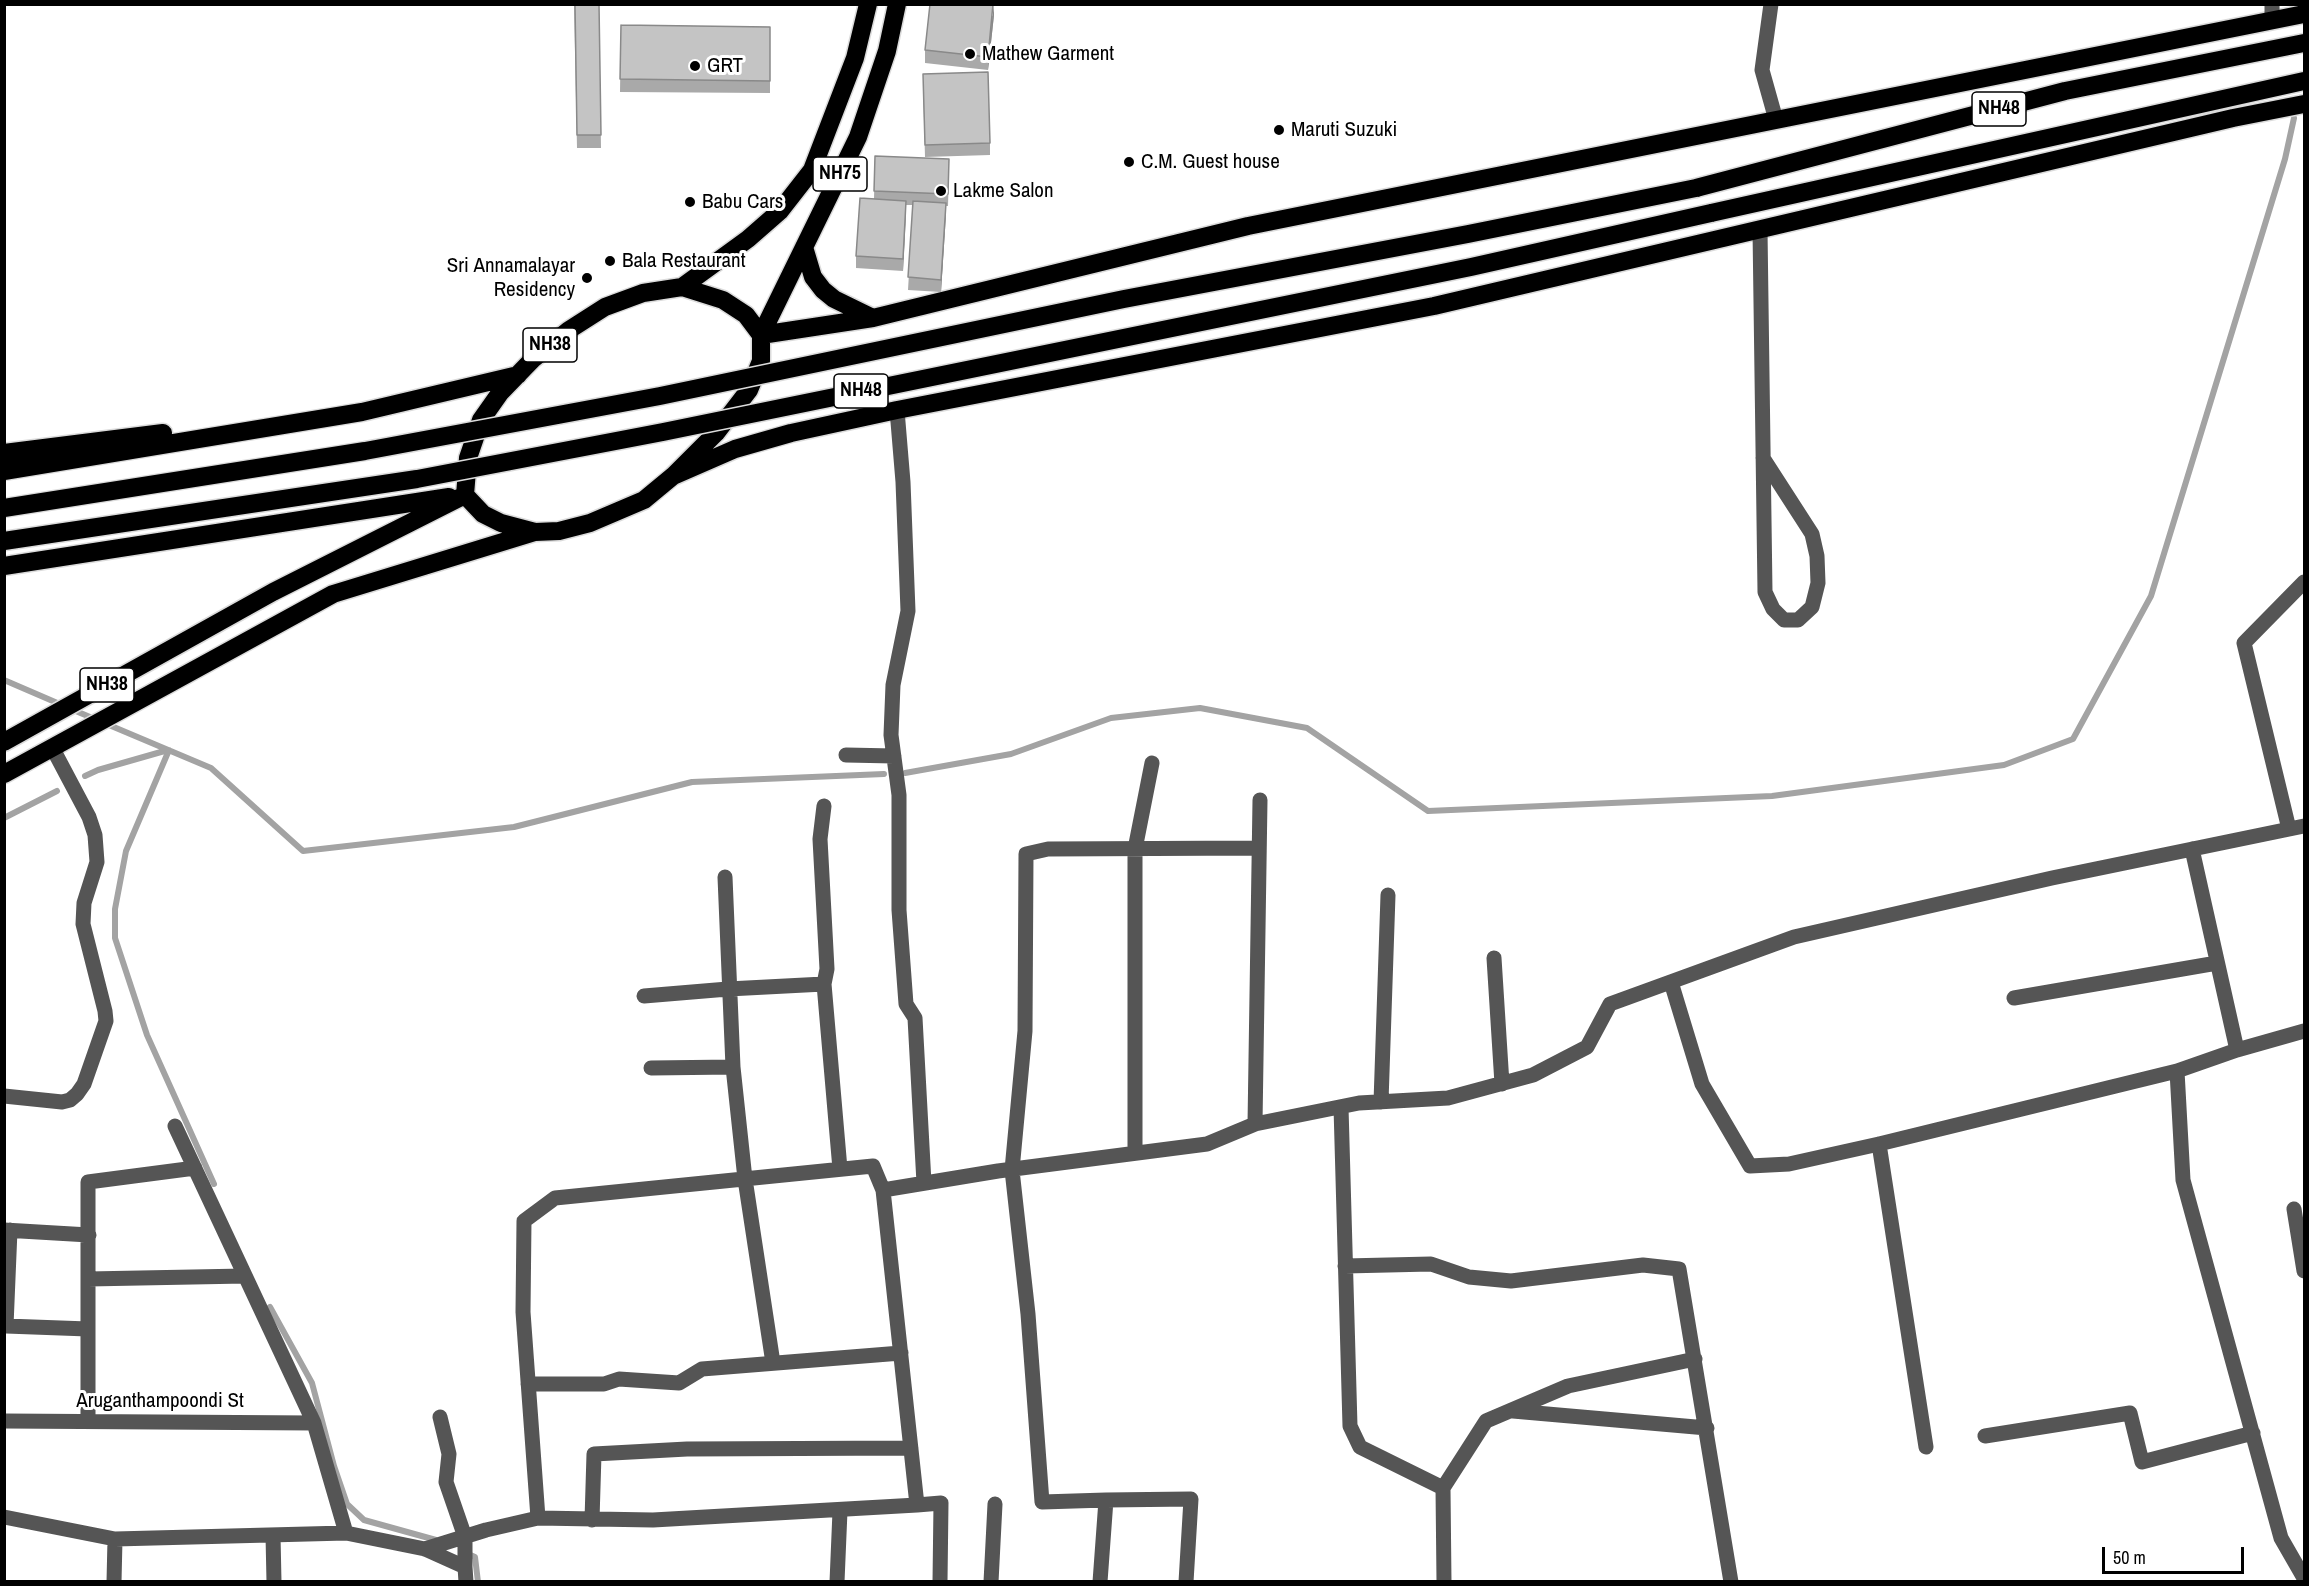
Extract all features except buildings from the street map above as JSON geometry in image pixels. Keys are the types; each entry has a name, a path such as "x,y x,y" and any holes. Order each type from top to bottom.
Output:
{"highway":[{"name":"NH75","path":"682,287 748,239 780,212 812,170 855,58 868,4"},
{"name":"NH75","path":"761,335 858,137 887,51 897,4"},
{"path":"761,335 873,318 1248,226 1776,120 2272,12 2304,14"},
{"name":"NH48","path":"4,508 365,451 660,396 1124,299 1696,188 2066,91 2304,43"},
{"name":"NH48","path":"4,540 417,479 640,436 1471,267 2304,81"},
{"path":"673,476 735,450 791,433 897,410 1434,306 2233,118 2304,104"},
{"path":"804,247 813,277 823,291 834,299 873,318"},
{"name":"NH38","path":"4,774 333,594 535,532 559,531 590,523 644,500 673,476 716,433 749,390 761,361 761,335 746,315 723,300 682,287 643,293 605,307 569,330 533,359 500,393 481,420 468,458 465,495 483,514 501,523 535,532"},
{"path":"4,471 362,412 518,375"},
{"path":"4,453 190,430 274,427"},
{"name":"NH38","path":"4,742 273,592 465,495"},
{"path":"4,566 465,495"}],"street":[{"path":"1772,4 1762,70 1776,120"},
{"path":"1760,230 1763,458 1765,592 1773,609 1784,620 1798,620 1812,608 1818,583 1817,556 1812,534 1763,458"},
{"path":"897,410 903,482 908,611 893,686 891,735 899,795 899,910 906,1004 915,1017 924,1183"},
{"path":"2289,829 2244,643 2304,582"},
{"path":"4,1096 62,1102 70,1100 78,1094 84,1084 106,1021 83,924 84,903 97,862 96,843 89,817 60,745"},
{"path":"846,755 894,756"},
{"path":"1135,1153 1134,849 1152,763"},
{"path":"1255,1124 1260,800"},
{"path":"824,806 820,839 827,969 824,984 840,1169"},
{"path":"883,1190 1206,1144 1255,1124 1359,1103 1448,1098 1533,1075 1587,1047 1610,1004 1794,937 2052,878 2304,826"},
{"path":"1186,1581 1191,1499 1042,1502 1028,1314 1012,1170 1026,1031 1026,854 1048,849 1259,848"},
{"path":"2192,849 2237,1050"},
{"path":"725,877 733,1067 745,1179 773,1363"},
{"path":"1382,1101 1388,895"},
{"path":"1494,958 1502,1084"},
{"path":"2014,998 2217,963"},
{"path":"1671,982 1702,1084 1750,1166 1788,1164 1879,1144 2176,1071 2304,1030"},
{"path":"644,996 728,988 824,984"},
{"path":"651,1068 733,1067"},
{"path":"2176,1071 2183,1180 2282,1538 2304,1578"},
{"path":"1341,1107 1350,1426 1360,1447 1443,1488"},
{"path":"175,1126 314,1423 346,1533"},
{"path":"1879,1144 1926,1447"},
{"path":"538,1518 523,1312 524,1221 555,1198 873,1166 883,1190 917,1505"},
{"path":"88,1421 88,1182 195,1168"},
{"path":"2294,1209 2304,1271"},
{"path":"88,1235 7,1230 6,1326 88,1329"},
{"path":"1345,1266 1431,1264 1469,1277 1510,1281 1643,1265 1679,1269 1731,1581"},
{"path":"88,1279 245,1276"},
{"path":"528,1384 604,1384 619,1379 679,1383 702,1369 901,1353"},
{"path":"1444,1581 1443,1488 1485,1421 1568,1386 1695,1359"},
{"path":"1510,1410 1707,1428"},
{"path":"1985,1436 2130,1413 2142,1462 2253,1433"},
{"path":"440,1417 449,1454 447,1482 465,1537 466,1574"},
{"name":"Aruganthampoondi St","path":"4,1420 314,1423"},
{"path":"592,1520 594,1454 687,1449 912,1448"},
{"path":"1100,1581 1106,1500"},
{"path":"425,1549 538,1518 653,1520 840,1511 941,1503 940,1581"},
{"path":"992,1581 995,1504"},
{"path":"837,1581 840,1511"},
{"path":"4,1518 115,1539 346,1533 425,1549 466,1574"},
{"path":"273,1535 274,1581"},
{"path":"114,1581 115,1539"}],"waterway":[{"path":"905,773 1011,754 1111,718 1200,708 1307,728 1428,811 1772,796 2004,765 2073,739 2151,596 2285,159 2294,118"},
{"path":"4,680 62,705"},
{"path":"71,709 211,768 303,851 514,827 692,782 884,774"},
{"path":"85,776 98,770 168,750"},
{"path":"169,750 126,851 115,909 115,938 147,1035 214,1184"},
{"path":"4,818 57,791"},
{"path":"270,1307 312,1383 334,1466 347,1504 364,1520 436,1540"},
{"path":"466,1553 475,1557 478,1582"}],"place":[{"name":"Mathew Garment","path":"970,54"},
{"name":"GRT","path":"695,66"},
{"name":"Maruti Suzuki","path":"1279,130"},
{"name":"C.M. Guest house","path":"1129,162"},
{"name":"Lakme Salon","path":"941,191"},
{"name":"Babu Cars","path":"690,202"},
{"name":"Bala Restaurant","path":"610,261"},
{"name":"Sri Annamalayar Residency","path":"587,278"}]}
